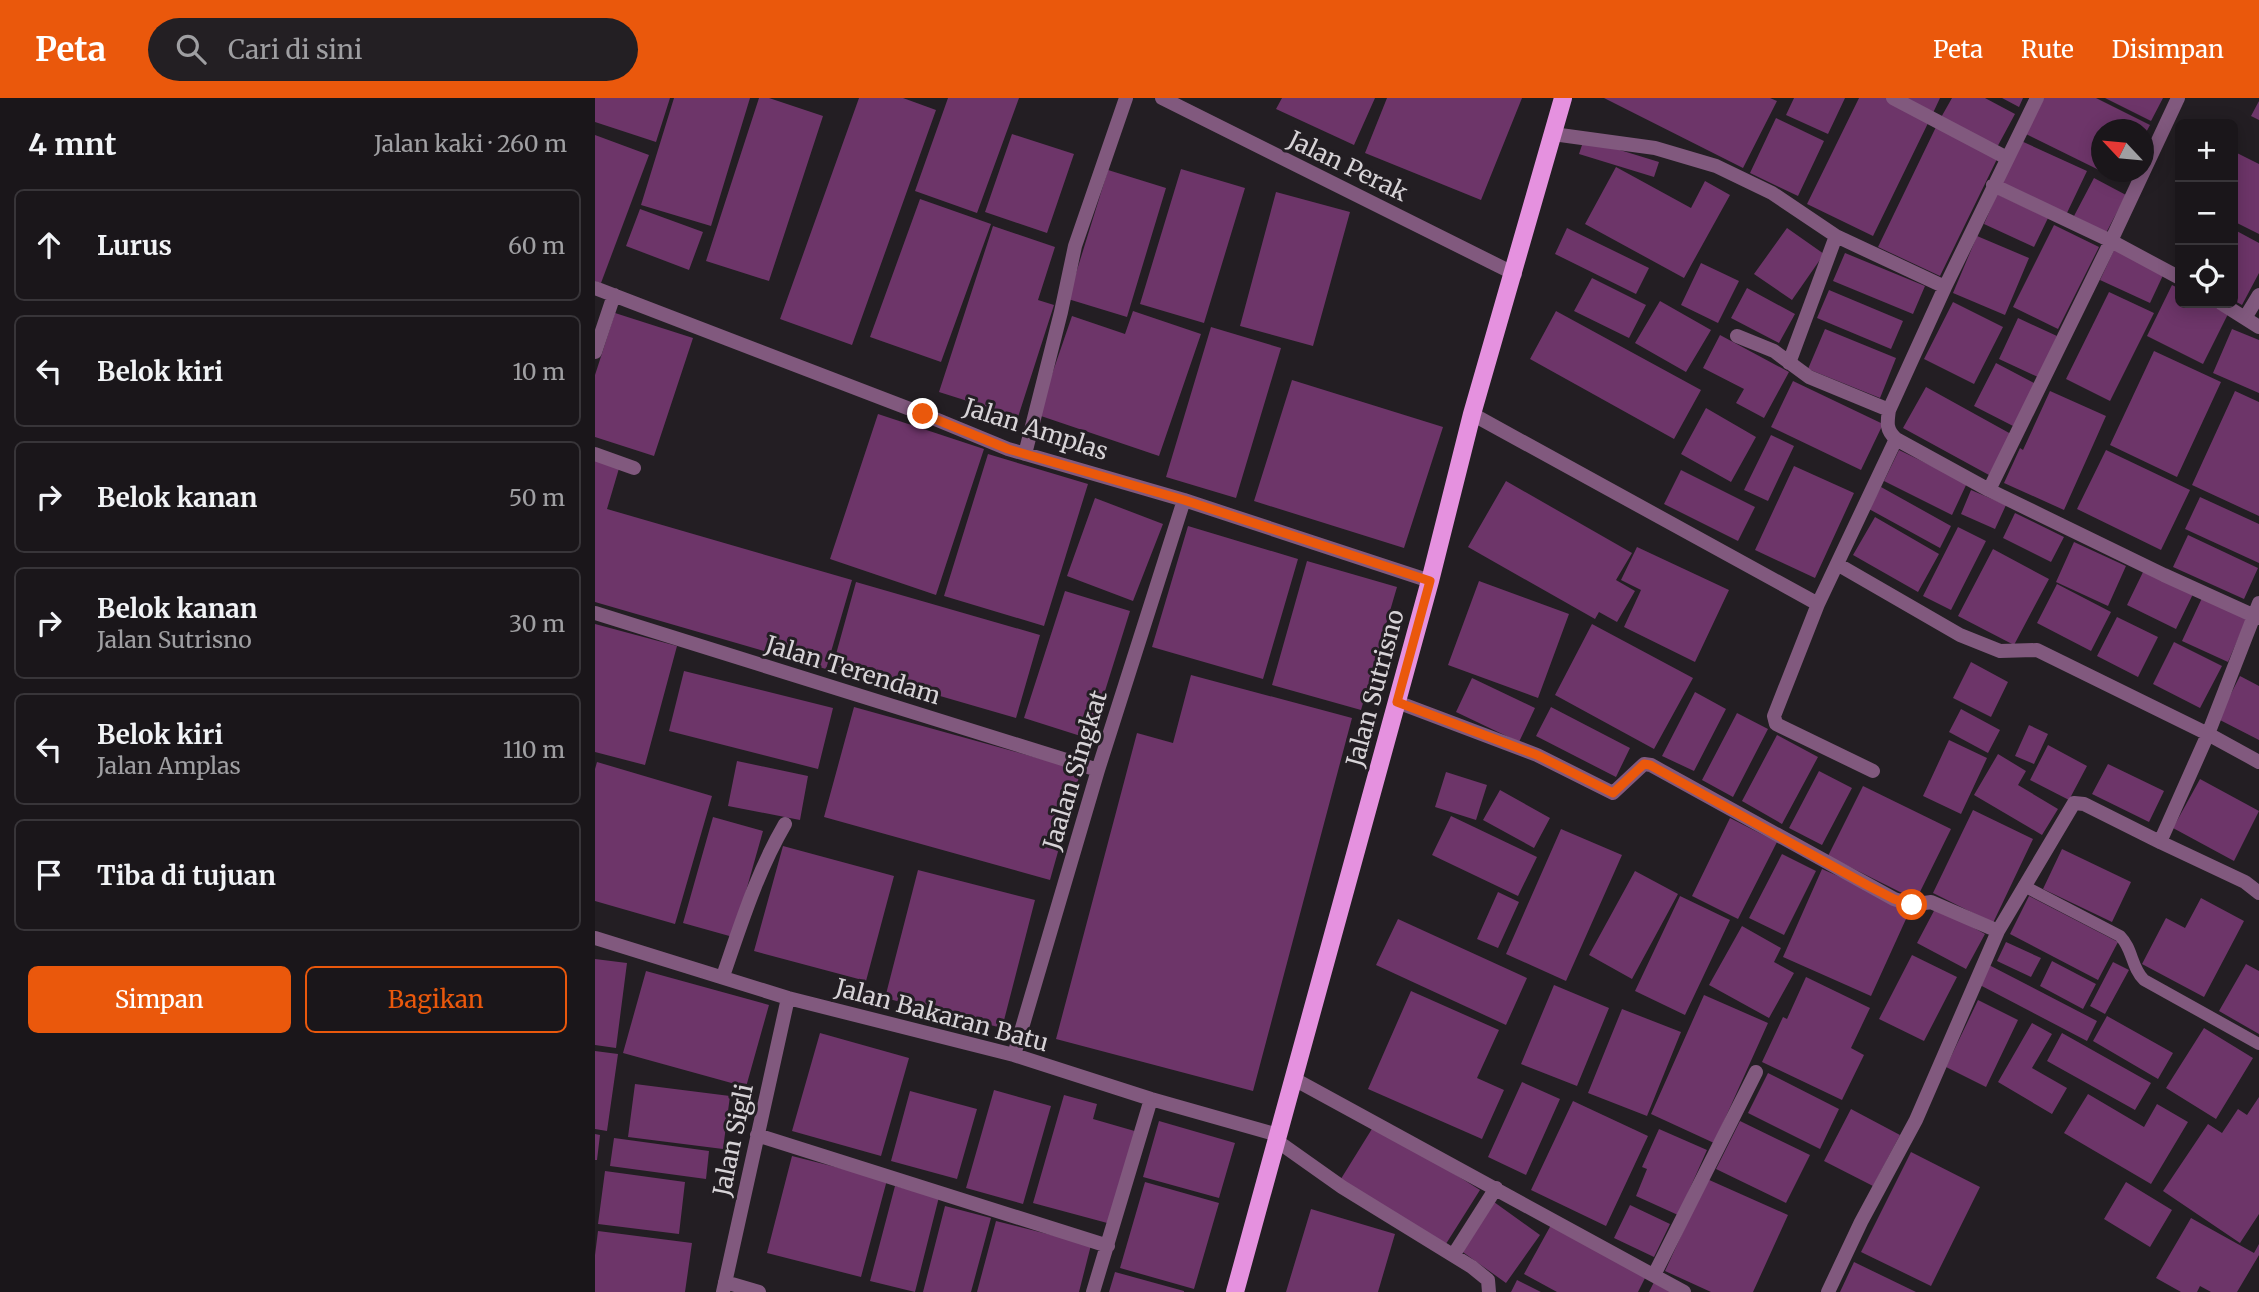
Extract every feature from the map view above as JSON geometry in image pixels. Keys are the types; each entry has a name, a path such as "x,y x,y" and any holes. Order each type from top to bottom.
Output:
{"main road":[{"name":"Jalan Sutrisno","path":"1235,1292 1430,581 1472,414 1563,98"}],"street":[{"path":"1025,454 1075,246 1126,98"},
{"name":"Jalan Perak","path":"1162,98 1514,274"},
{"path":"1893,98 2007,158"},
{"path":"2037,98 1945,287 1889,410 1887,424 1896,439 1989,490 2257,612 2208,734 2160,842"},
{"path":"1989,490 2111,242 2178,98"},
{"path":"1553,134 1655,148 1716,166 1772,193 1836,236 1945,287"},
{"path":"1993,185 2175,275"},
{"path":"1789,363 1836,236"},
{"name":"Jalan Amplas","path":"595,288 1025,454 1184,500 1430,581"},
{"path":"595,352 614,295"},
{"path":"2245,318 2259,295"},
{"path":"2229,308 2259,327"},
{"path":"1737,336 1774,351 1809,377 1889,410"},
{"path":"1472,414 1818,604"},
{"path":"1873,771 1774,720 1818,604 1896,439"},
{"path":"595,454 634,468"},
{"name":"Jaalan Singkat","path":"1014,1055 1098,770 1184,500"},
{"path":"1837,564 1961,635 2000,651 2037,650 2259,762"},
{"name":"Jalan Terendam","path":"595,613 1098,770"},
{"path":"1397,702 1537,755 1613,793 1644,764 1650,765 1894,899 1912,905 1931,902 1998,931"},
{"path":"1828,1292 1861,1222 1916,1121 1998,931 2074,803 2084,804 2245,882 2259,892"},
{"path":"723,976 753,889 785,824"},
{"name":"Jalan Bakaran Batu","path":"595,938 788,998 1014,1055 1277,1138 1342,1187 1454,1254 1488,1280 1489,1292"},
{"name":"Jalan Sigli","path":"724,1287 788,998"},
{"path":"1654,1275 1756,1072"},
{"path":"1294,1079 1684,1292"},
{"path":"1093,1292 1151,1099"},
{"path":"757,1135 1108,1246"},
{"path":"1454,1254 1496,1188"},
{"path":"724,1287 759,1292"}],"lane":[{"path":"2024,886 2120,936 2126,943 2137,974 2144,980 2259,1044"}],"building":[{"path":"595,98 670,98 656,142 595,122"},
{"path":"674,98 750,98 711,226 641,205"},
{"path":"759,98 769,98 823,116 769,281 706,261"},
{"path":"859,98 903,98 936,110 852,345 780,319"},
{"path":"948,98 1019,98 977,213 915,191"},
{"path":"1282,98 1375,98 1354,145 1276,109"},
{"path":"1387,98 1522,98 1481,200 1365,153"},
{"path":"1604,98 1770,98 1777,101 1743,168"},
{"path":"1794,98 1845,98 1828,134 1786,115"},
{"path":"1859,98 1887,98 1930,119 1873,236 1807,204"},
{"path":"1902,98 1940,98 1933,113"},
{"path":"1952,98 1985,98 2015,114 1995,151 1939,121"},
{"path":"2002,98 2023,98 2019,107"},
{"path":"2044,98 2096,98 2138,119 2091,119 2091,166 2026,134"},
{"path":"2105,98 2163,98 2152,119"},
{"path":"2259,101 2259,120 2251,116"},
{"path":"1776,118 1824,141 1798,196 1750,173"},
{"path":"1936,127 1998,157 1940,276 1878,247"},
{"path":"1012,134 1074,154 1047,233 985,212"},
{"path":"595,135 649,155 601,283 595,281"},
{"path":"1584,139 1659,162 1654,177 1579,154"},
{"path":"2019,140 2087,171 2066,215 1998,183"},
{"path":"2238,154 2259,164 2259,234 2238,224"},
{"path":"1616,167 1691,208 1705,181 1730,195 1684,278 1585,224"},
{"path":"1181,169 1245,188 1204,323 1140,304"},
{"path":"1108,170 1166,188 1127,317 1068,299"},
{"path":"2092,182 2102,182 2126,195 2106,233 2074,216"},
{"path":"1276,192 1350,212 1313,346 1240,326"},
{"path":"1997,194 2048,218 2034,247 1984,224"},
{"path":"920,199 991,224 941,362 870,337"},
{"path":"640,209 703,232 689,270 626,246"},
{"path":"2054,225 2099,247 2058,329 2013,307"},
{"path":"993,226 1055,247 1038,300 1054,305 1018,417 939,392"},
{"path":"1567,228 1649,268 1636,294 1555,254"},
{"path":"1787,228 1824,254 1792,300 1754,274"},
{"path":"2238,232 2259,243 2259,273 2242,305 2238,303"},
{"path":"1977,236 2029,258 2005,315 1953,293"},
{"path":"2115,248 2165,271 2150,303 2100,280"},
{"path":"1845,253 1925,286 1913,314 1833,281"},
{"path":"1701,263 1739,281 1718,323 1681,305"},
{"path":"1592,278 1646,305 1629,338 1574,311"},
{"path":"2172,285 2175,286 2175,308 2217,308 2228,314 2203,364 2147,336"},
{"path":"1747,288 1795,314 1779,343 1731,318"},
{"path":"1829,290 1903,321 1891,349 1817,318"},
{"path":"2109,292 2154,313 2110,401 2066,379"},
{"path":"1660,301 1711,330 1686,372 1635,343"},
{"path":"1953,302 2003,327 1974,384 1924,359"},
{"path":"1133,311 1201,334 1159,456 1038,415 1072,316 1125,334"},
{"path":"1556,311 1701,390 1674,439 1530,359"},
{"path":"615,313 693,338 654,456 595,437 595,375"},
{"path":"2018,318 2057,336 2038,377 1999,359"},
{"path":"1211,327 1281,348 1236,498 1166,477"},
{"path":"1825,329 1896,358 1880,398 1808,369"},
{"path":"2232,329 2259,340 2259,393 2213,373"},
{"path":"1720,335 1789,372 1764,418 1736,403 1744,389 1703,368"},
{"path":"2154,351 2221,382 2177,477 2110,445"},
{"path":"1996,363 2036,384 2015,427 1974,406"},
{"path":"1292,380 1443,427 1404,548 1254,501"},
{"path":"1793,381 1883,424 1861,470 1771,427"},
{"path":"1926,387 2011,434 1989,475 1903,428"},
{"path":"2050,391 2106,416 2064,510 2004,483 2020,448 2023,450"},
{"path":"2235,391 2259,402 2259,516 2192,485"},
{"path":"1706,408 1756,437 1731,482 1681,454"},
{"path":"878,414 984,449 936,595 830,559"},
{"path":"1771,435 1794,446 1768,501 1744,490"},
{"path":"1899,450 1967,483 1952,515 1884,481"},
{"path":"2106,450 2190,490 2161,550 2077,509"},
{"path":"988,454 1088,484 1044,626 944,596"},
{"path":"595,458 620,465 607,509 852,580 826,669 595,602"},
{"path":"1794,466 1854,493 1815,578 1755,550"},
{"path":"1681,470 1755,507 1738,541 1664,504"},
{"path":"1506,481 1632,553 1616,580 1635,591 1617,622 1599,612 1595,619 1468,547"},
{"path":"1881,487 1951,526 1940,548 1869,509"},
{"path":"1971,490 2006,505 1995,529 1961,514"},
{"path":"2200,497 2259,524 2259,563 2185,529"},
{"path":"1095,498 1163,524 1133,601 1067,576"},
{"path":"2015,513 2064,537 2051,562 2003,538"},
{"path":"1875,517 1939,554 1918,592 1853,555"},
{"path":"1188,526 1298,559 1263,679 1152,647"},
{"path":"1958,527 1986,541 1951,610 1923,596"},
{"path":"2188,535 2258,568 2244,599 2173,567"},
{"path":"2074,542 2126,566 2108,606 2056,582"},
{"path":"1637,547 1729,590 1695,662 1624,627 1641,590 1621,580"},
{"path":"1993,549 2049,579 2014,645 1958,616"},
{"path":"1307,561 1397,587 1361,710 1272,685"},
{"path":"2144,570 2193,594 2176,629 2127,605"},
{"path":"1479,581 1569,614 1538,698 1448,665"},
{"path":"856,582 1040,635 1016,718 833,665"},
{"path":"2057,584 2111,612 2091,651 2037,623"},
{"path":"1065,591 1130,611 1090,739 1024,718"},
{"path":"2202,598 2247,618 2228,662 2182,641"},
{"path":"2117,617 2158,637 2138,677 2097,656"},
{"path":"595,624 677,646 645,765 595,752"},
{"path":"1592,624 1693,678 1654,749 1555,695"},
{"path":"2174,642 2222,666 2200,708 2153,684"},
{"path":"1971,662 2008,682 1991,717 1953,698"},
{"path":"684,671 833,708 818,769 669,731"},
{"path":"1191,675 1352,718 1253,1091 1056,1039 1137,733 1173,743"},
{"path":"2240,676 2259,686 2259,740 2218,719"},
{"path":"1472,678 1535,708 1519,742 1456,712"},
{"path":"1695,692 1726,709 1694,771 1662,756"},
{"path":"854,707 1081,770 1050,880 824,817"},
{"path":"1551,707 1630,748 1616,777 1536,736"},
{"path":"1961,709 2000,730 1988,753 1949,732"},
{"path":"1737,713 1768,729 1733,797 1702,780"},
{"path":"2029,725 2048,734 2034,764 2015,756"},
{"path":"1777,735 1818,757 1782,824 1742,801"},
{"path":"1949,740 1987,758 1961,814 1923,796"},
{"path":"2048,745 2087,766 2069,800 2030,780"},
{"path":"1998,754 2026,771 2018,785 2058,809 2042,835 1974,795"},
{"path":"737,761 808,776 800,820 728,806"},
{"path":"597,762 712,796 675,924 595,901"},
{"path":"2108,764 2164,791 2149,822 2092,794"},
{"path":"1819,771 1852,788 1822,845 1789,828"},
{"path":"1446,772 1487,785 1476,820 1435,807"},
{"path":"2200,779 2259,811 2234,861 2173,828"},
{"path":"1863,786 1951,829 1916,900 1828,856"},
{"path":"1500,790 1550,818 1534,848 1483,820"},
{"path":"1973,810 2033,839 1993,923 1933,893"},
{"path":"1451,816 1537,857 1518,896 1432,855"},
{"path":"713,817 763,831 733,937 683,923"},
{"path":"1730,818 1777,842 1738,919 1692,896"},
{"path":"1561,829 1622,855 1566,981 1506,954"},
{"path":"783,846 894,876 866,981 754,951"},
{"path":"2062,849 2131,882 2112,922 2043,889"},
{"path":"1782,854 1816,871 1784,935 1749,918"},
{"path":"1822,869 1911,908 1871,996 1783,957"},
{"path":"918,870 1035,900 1002,1028 885,998"},
{"path":"1635,871 1678,894 1632,979 1589,955"},
{"path":"1498,892 1519,902 1498,948 1477,939"},
{"path":"1680,896 1730,920 1685,1015 1635,991"},
{"path":"2029,896 2118,942 2098,980 2010,934"},
{"path":"2201,898 2244,921 2204,997 2142,964 2166,918 2185,928"},
{"path":"1936,907 1985,934 1966,969 1917,943"},
{"path":"1398,919 1527,978 1506,1025 1376,965"},
{"path":"1742,926 1781,948 1774,962 1794,973 1769,1018 1709,985"},
{"path":"2006,942 2041,958 2031,977 1997,961"},
{"path":"1912,955 1957,977 1924,1041 1879,1019"},
{"path":"595,959 627,963 616,1048 595,1045"},
{"path":"2052,961 2096,984 2083,1009 2040,986"},
{"path":"2113,962 2129,970 2105,1014 2090,1006"},
{"path":"2246,964 2259,971 2259,1034 2219,1011"},
{"path":"1989,965 2097,1021 2087,1041 1978,984"},
{"path":"646,971 769,1005 746,1087 623,1053"},
{"path":"1806,977 1870,1008 1851,1048 1864,1055 1842,1100 1762,1062 1783,1017 1787,1019"},
{"path":"1554,985 1609,1008 1577,1086 1521,1064"},
{"path":"1411,991 1499,1030 1477,1078 1504,1090 1482,1139 1368,1089"},
{"path":"1704,995 1768,1023 1714,1143 1651,1114"},
{"path":"1978,1000 2018,1020 1986,1087 1946,1067"},
{"path":"1622,1009 1681,1032 1647,1116 1588,1093"},
{"path":"2107,1016 2173,1053 2158,1079 2093,1041"},
{"path":"2032,1023 2052,1034 2032,1068 2067,1088 2052,1114 1998,1082"},
{"path":"2204,1028 2253,1058 2216,1119 2166,1088"},
{"path":"820,1033 909,1058 881,1156 792,1131"},
{"path":"2062,1033 2151,1083 2135,1110 2047,1061"},
{"path":"595,1051 618,1054 607,1131 595,1129"},
{"path":"1768,1073 1839,1109 1820,1149 1748,1113"},
{"path":"1522,1082 1560,1099 1526,1175 1488,1157"},
{"path":"635,1084 730,1096 723,1149 628,1137"},
{"path":"994,1090 1051,1106 1023,1204 966,1188"},
{"path":"910,1091 977,1109 957,1179 891,1161"},
{"path":"2088,1094 2144,1127 2157,1104 2188,1122 2151,1184 2064,1133"},
{"path":"1064,1095 1097,1104 1093,1119 1138,1132 1111,1224 1033,1203"},
{"path":"2259,1097 2259,1214 2240,1243 2163,1191 2208,1124 2222,1133 2238,1109 2247,1115"},
{"path":"1573,1101 1648,1136 1606,1226 1531,1190"},
{"path":"1851,1109 1900,1135 1873,1186 1824,1161"},
{"path":"1159,1121 1235,1143 1219,1198 1143,1177"},
{"path":"1740,1121 1810,1155 1786,1203 1716,1169"},
{"path":"1375,1124 1480,1190 1444,1247 1339,1182"},
{"path":"1659,1129 1707,1150 1678,1215 1636,1196 1647,1169 1642,1167"},
{"path":"595,1134 600,1135 597,1160 595,1160"},
{"path":"614,1138 709,1151 706,1179 610,1166"},
{"path":"1911,1152 1980,1187 1931,1286 1861,1252"},
{"path":"792,1156 887,1180 861,1277 767,1253"},
{"path":"605,1171 685,1182 679,1234 598,1224"},
{"path":"1707,1179 1788,1215 1753,1292 1711,1292 1665,1271"},
{"path":"1145,1182 1219,1203 1194,1289 1120,1268"},
{"path":"2126,1182 2172,1210 2150,1247 2104,1219"},
{"path":"895,1186 939,1197 915,1292 870,1281"},
{"path":"1494,1202 1540,1235 1506,1283 1460,1250"},
{"path":"1630,1205 1670,1224 1654,1257 1614,1238"},
{"path":"945,1206 991,1218 971,1292 923,1292"},
{"path":"1311,1209 1395,1234 1378,1292 1286,1292"},
{"path":"2191,1218 2254,1253 2259,1244 2259,1255 2237,1292 2211,1292 2200,1286 2197,1292 2181,1292 2156,1278"},
{"path":"996,1221 1091,1245 1079,1292 977,1292"},
{"path":"1551,1225 1646,1276 1638,1292 1557,1292 1524,1274"},
{"path":"598,1231 692,1243 685,1292 595,1292"},
{"path":"1854,1262 1916,1292 1840,1292"},
{"path":"1115,1272 1184,1291 1184,1292 1109,1292"},
{"path":"1517,1280 1541,1292 1511,1292"},
{"path":"1654,1282 1674,1292 1649,1292"}],"route":[{"path":"923,414 1008,449 1184,500 1430,581 1397,702 1537,755 1613,793 1644,764 1650,765 1867,885 1912,905"}]}
